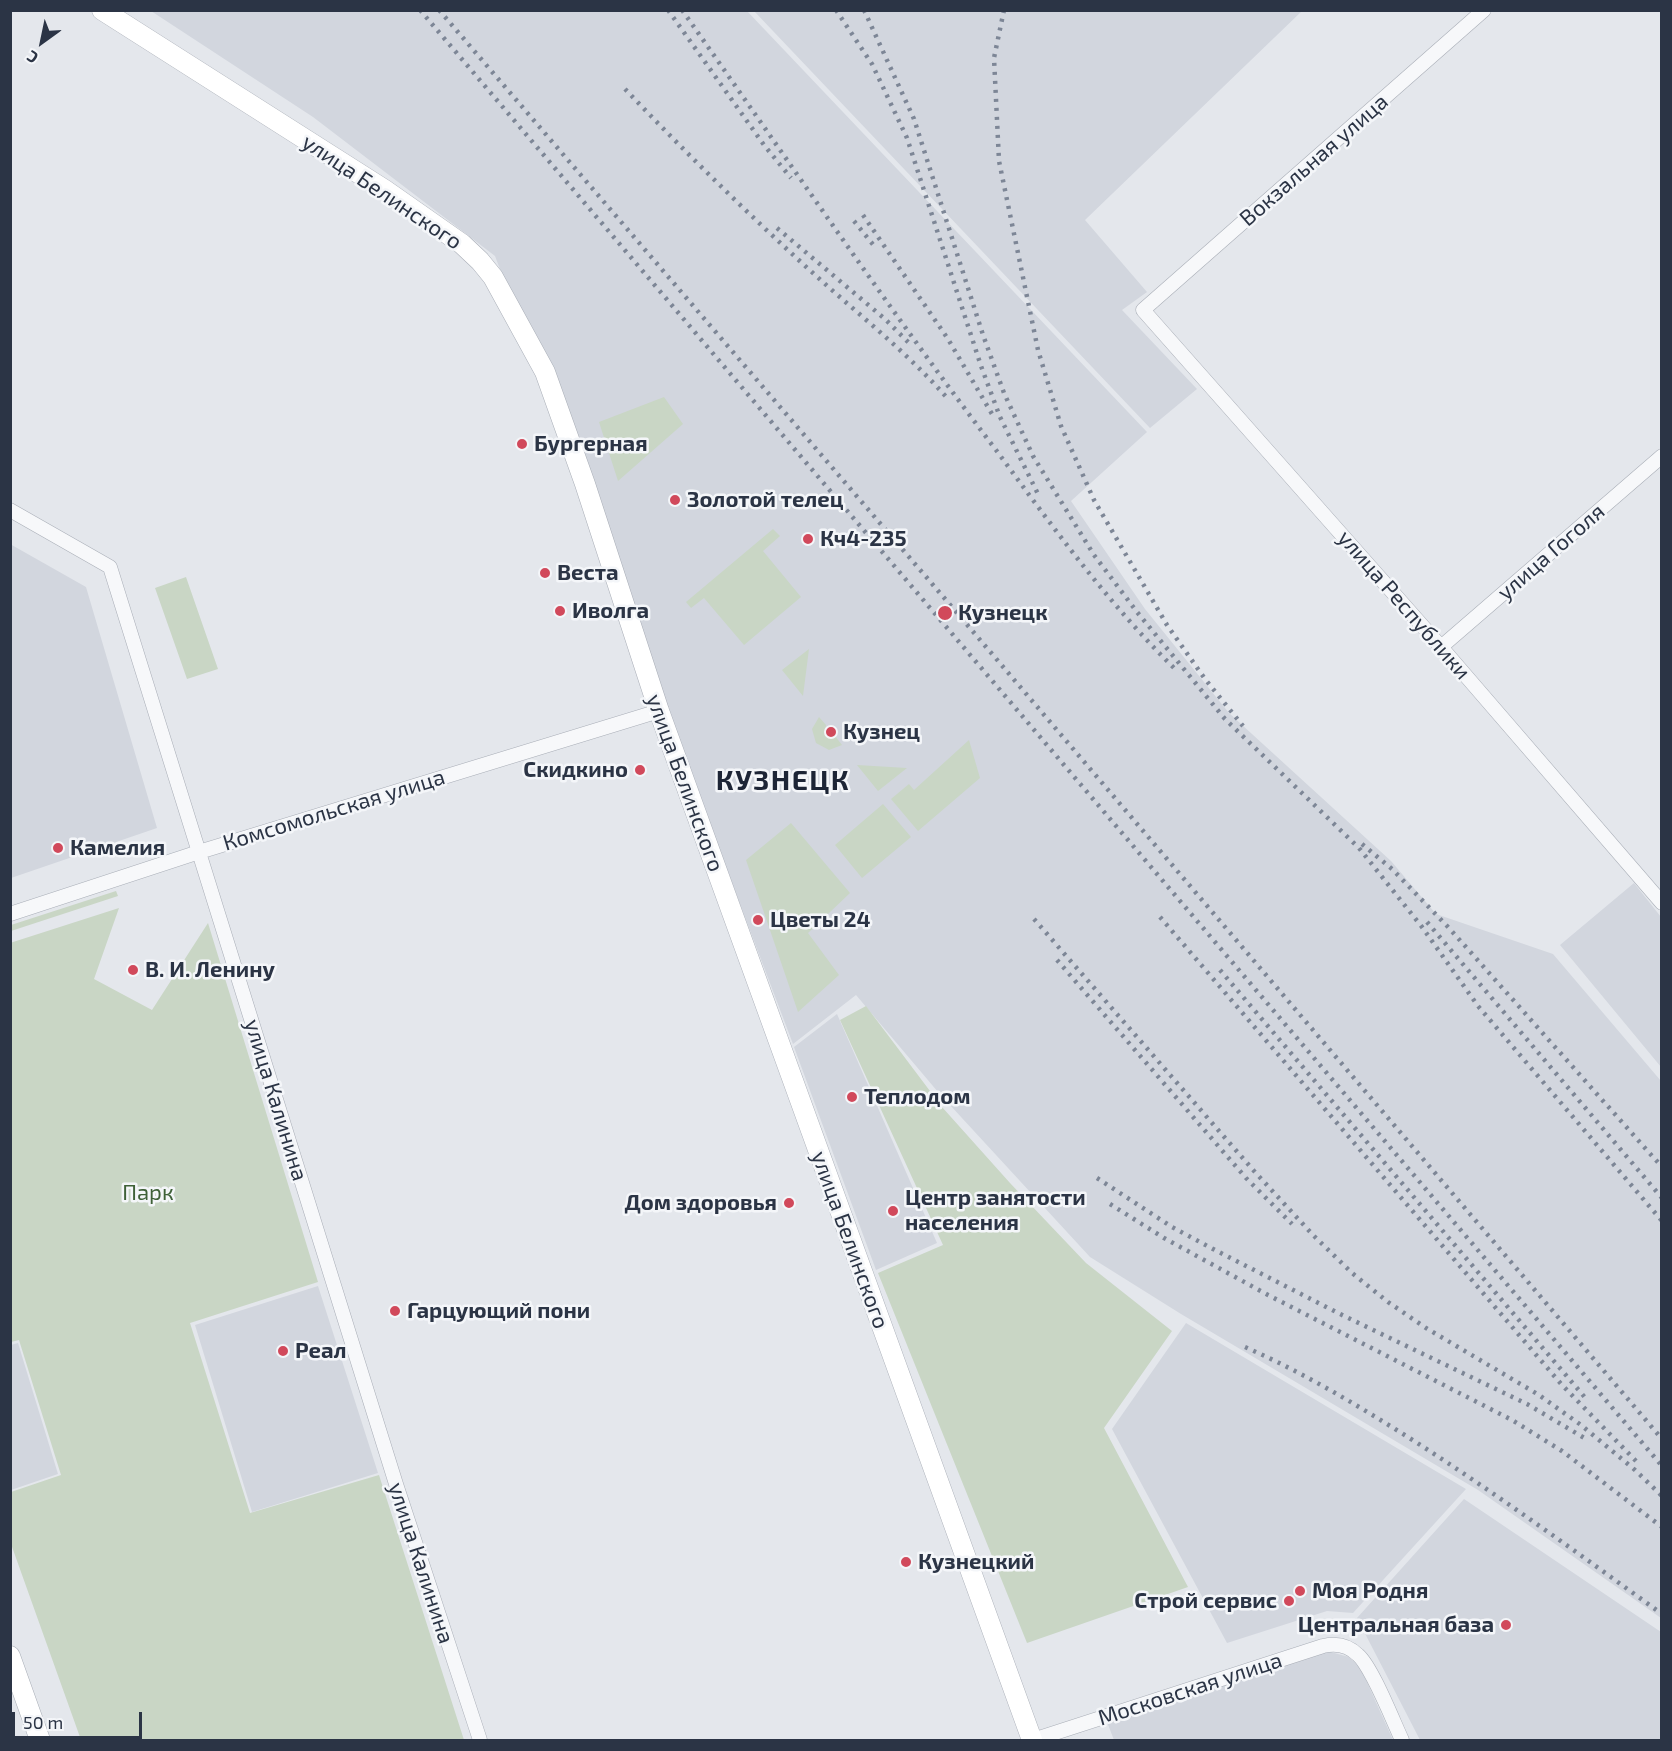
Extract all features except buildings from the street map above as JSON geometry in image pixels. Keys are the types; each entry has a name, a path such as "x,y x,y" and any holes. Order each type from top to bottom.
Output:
{"street":[{"name":"улица Белинского","path":"102,10 385,190 462,244 480,261 502,293 545,372 585,484 658,711 1032,1740"},
{"name":"Вокзальная улица","path":"1143,310 1484,10"},
{"name":"улица Республики","path":"1143,310 1441,647 1662,903"},
{"name":"улица Гоголя","path":"1441,647 1662,456"},
{"name":"улица Калинина","path":"10,510 110,567 445,1637 480,1740"},
{"name":"Комсомольская улица","path":"10,914 198,852 658,711"},
{"name":"Московская улица","path":"1032,1740 1335,1644 1348,1648 1359,1656 1368,1668 1402,1740"},
{"path":"10,1656 40,1740"}],"shaded area":[{"path":"151,11 747,11 1147,432 1071,501 1145,609 1229,713 1391,861 1436,914 1553,954 1661,1081 1661,1618 1478,1490 1181,1314 1090,1257 938,1092 856,995 793,1044 495,256 313,117"},
{"path":"754,11 1302,11 1085,220 1147,292 1122,310 1197,389 1150,428"},
{"path":"10,544 86,587 157,828 11,878"},
{"path":"1634,883 1661,917 1661,1067 1560,945"},
{"path":"837,1014 937,1243 876,1270 794,1047"},
{"path":"318,1286 378,1473 252,1512 195,1325"},
{"path":"1186,1323 1466,1489 1353,1613 1327,1611 1227,1643 1112,1429"},
{"path":"18,1343 58,1474 11,1490 11,1345"},
{"name":"Центральная база","path":"1464,1499 1661,1632 1661,1740 1420,1740 1357,1618"},
{"path":"1327,1651 1349,1657 1361,1669 1393,1740 1114,1740 1107,1722"}],"green space":[{"path":"664,397 683,424 618,481 599,422"},
{"path":"773,529 780,536 763,551 801,597 744,645 704,598 691,608 686,602"},
{"path":"186,577 218,669 187,679 155,588"},
{"path":"809,649 803,696 782,670"},
{"path":"819,717 826,725 825,734 830,737 835,736 842,745 829,750 816,743 812,729"},
{"path":"969,740 980,778 918,831 891,799 909,784 914,790"},
{"path":"857,765 907,768 878,791"},
{"path":"883,804 911,837 862,878 835,845"},
{"path":"791,823 850,893 808,933 839,975 798,1012 746,860"},
{"path":"116,891 118,896 11,931 11,925"},
{"name":"Парк","path":"119,908 94,979 152,1010 208,923 318,1282 190,1323 250,1513 379,1475 464,1740 81,1740 11,1544 11,1492 61,1475 19,1340 11,1342 10,943"},
{"path":"866,1006 942,1107 1010,1183 1086,1263 1172,1331 1104,1428 1188,1587 1027,1643 878,1273 943,1245 840,1020"}],"railway":[{"path":"420,10 1662,1466"},
{"path":"439,10 1662,1439"},
{"path":"668,10 764,145 791,178"},
{"path":"682,10 955,396 1081,563 1149,643 1174,668"},
{"path":"836,10 872,64 907,138 981,366 1000,417 1039,496"},
{"path":"864,10 914,119 983,335 1004,393 1033,456 1094,555 1137,612 1225,719 1359,848 1422,927 1478,1006 1662,1221"},
{"path":"1004,10 994,58 999,161 1038,350 1061,426 1094,500 1167,625 1205,679 1243,726"},
{"path":"625,89 694,160 814,274 900,350 948,399"},
{"path":"863,215 948,339 992,414"},
{"path":"854,221 875,247"},
{"path":"777,228 885,319 911,345"},
{"path":"1362,844 1392,869 1449,928 1662,1167"},
{"path":"1160,917 1562,1385 1636,1461"},
{"path":"1034,919 1254,1171 1352,1273 1388,1302 1426,1328 1539,1395 1581,1425 1662,1496"},
{"path":"1427,922 1662,1198"},
{"path":"1057,960 1246,1178 1292,1224"},
{"path":"1220,970 1588,1401"},
{"path":"1097,1178 1172,1227 1213,1249 1340,1314 1527,1404 1586,1439"},
{"path":"1110,1204 1164,1238 1268,1295 1512,1420 1562,1451 1662,1527"},
{"path":"1245,1347 1330,1390 1411,1439 1506,1503 1662,1614"}],"place":[{"name":"Бургерная","path":"522,444"},
{"name":"Золотой телец","path":"675,500"},
{"name":"Кч4-235","path":"808,539"},
{"name":"Веста","path":"545,573"},
{"name":"Иволга","path":"560,611"},
{"name":"Кузнецк","path":"945,613"},
{"name":"Кузнец","path":"831,732"},
{"name":"Скидкино","path":"640,770"},
{"name":"Камелия","path":"58,848"},
{"name":"Цветы 24","path":"758,920"},
{"name":"В. И. Ленину","path":"133,970"},
{"name":"Теплодом","path":"852,1097"},
{"name":"Дом здоровья","path":"789,1203"},
{"name":"Центр занятости населения","path":"893,1211"},
{"name":"Гарцующий пони","path":"395,1311"},
{"name":"Реал","path":"283,1351"},
{"name":"Кузнецкий","path":"906,1562"},
{"name":"Моя Родня","path":"1300,1591"},
{"name":"Строй сервис","path":"1289,1601"},
{"name":"Центральная база","path":"1506,1625"}],"district":[{"name":"КУЗНЕЦК","path":"783,781"}]}
